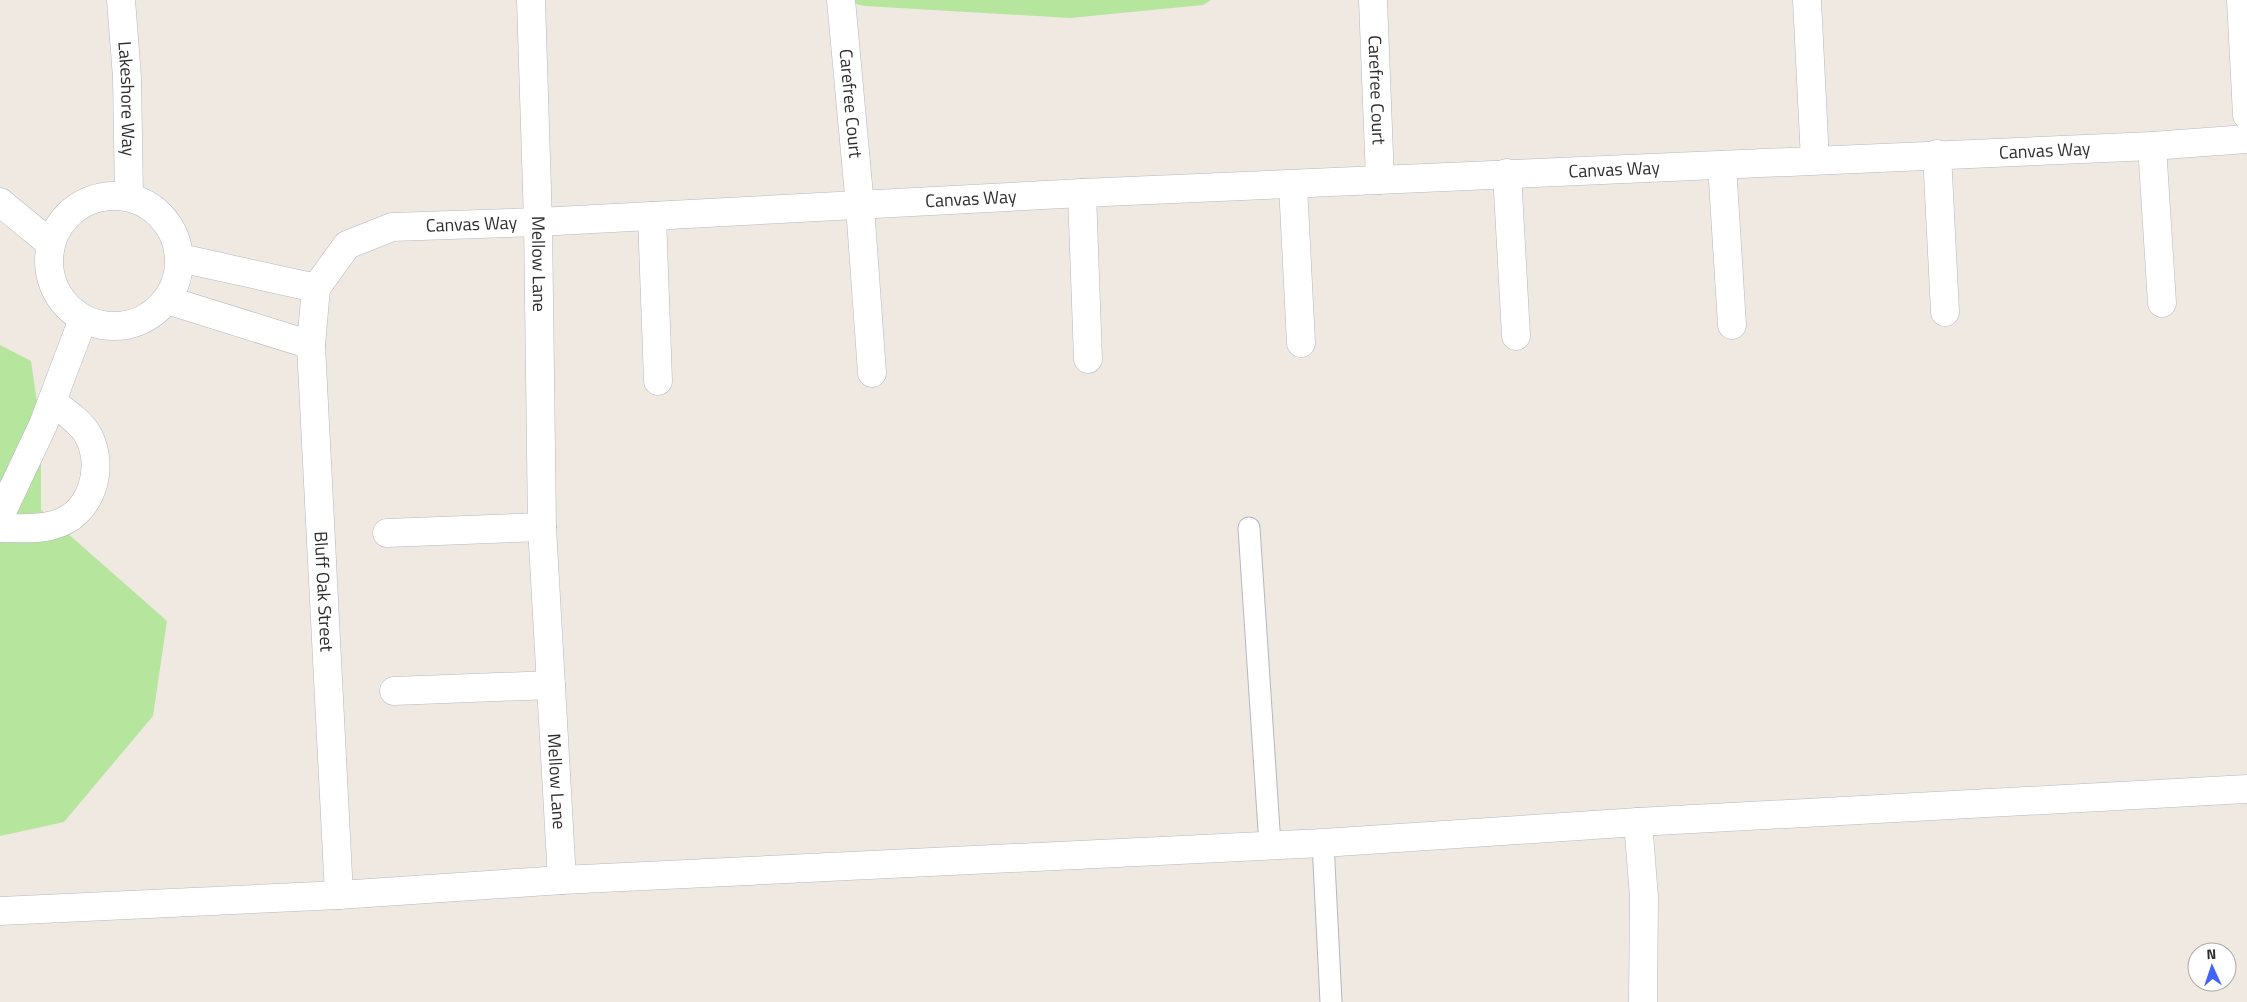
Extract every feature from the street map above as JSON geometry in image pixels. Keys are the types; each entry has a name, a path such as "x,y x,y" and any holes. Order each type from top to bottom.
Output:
{"street":[{"name":"Lakeshore Way","path":"121,0 127,77 129,197"},
{"name":"Mellow Lane","path":"531,0 538,222 542,527 562,880"},
{"name":"Carefree Court","path":"841,0 860,206"},
{"name":"Carefree Court","path":"1373,0 1380,180"},
{"path":"1807,0 1814,160"},
{"path":"2241,0 2247,115"},
{"name":"Canvas Way","path":"316,288 347,245 392,227 538,222 1082,193 2152,146 2247,140"},
{"path":"2152,146 2162,303"},
{"path":"1938,154 1945,312"},
{"path":"1722,164 1732,325"},
{"path":"1507,173 1516,336"},
{"path":"1293,185 1301,343"},
{"path":"1082,193 1088,359"},
{"path":"108,196 129,197 148,205 165,219 176,237 180,258 177,280 167,300 154,313 138,322 120,326 100,325 83,319 65,305 54,287 48,266 51,244 59,225 72,211 90,201 108,196"},
{"path":"0,202 51,244"},
{"path":"860,206 872,373"},
{"path":"652,216 658,382"},
{"path":"180,258 316,288"},
{"name":"Bluff Oak Street","path":"316,288 311,345 340,895"},
{"path":"167,300 311,345"},
{"path":"0,516 52,402 83,319"},
{"path":"0,528 29,529 54,525 69,519 83,506 92,490 95,473 95,453 88,434 76,421 52,402"},
{"path":"387,533 542,527"},
{"path":"394,691 552,684"},
{"path":"0,911 340,895 562,880 1323,843 1638,822 2247,788"},
{"path":"1638,822 1644,897 1642,1002"}],"lane":[{"path":"1249,528 1270,845"},
{"path":"1323,843 1331,1002"}],"green space":[{"path":"837,0 1211,0 1203,5 1070,18 865,6"},
{"path":"0,345 31,361 41,430 41,510 167,621 153,716 64,822 0,836"}]}
